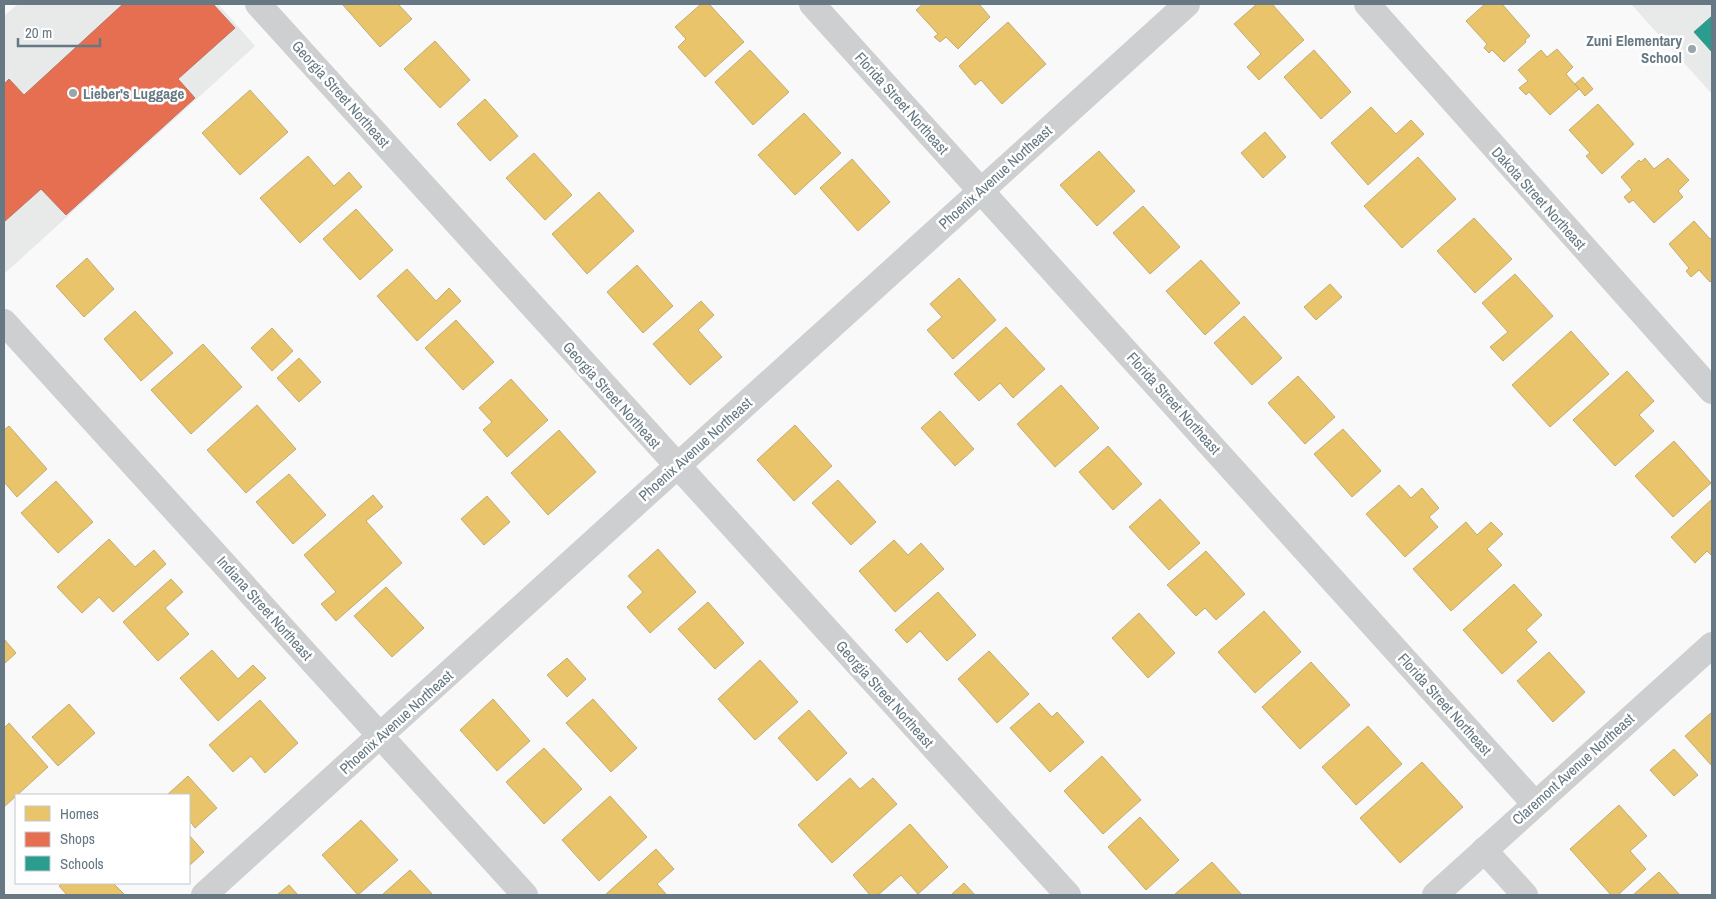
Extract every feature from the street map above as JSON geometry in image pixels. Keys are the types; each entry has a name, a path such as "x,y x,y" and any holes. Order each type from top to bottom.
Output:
{"street":[{"name":"Georgia Street Northeast","path":"258,4 1068,895"},
{"name":"Florida Street Northeast","path":"812,4 1535,804"},
{"name":"Phoenix Avenue Northeast","path":"204,895 1187,4"},
{"name":"Dakota Street Northeast","path":"1367,4 1712,391"},
{"name":"Indiana Street Northeast","path":"4,322 525,895"},
{"name":"Claremont Avenue Northeast","path":"1435,895 1712,644"},
{"path":"1484,850 1525,895"}],"shaded area":[{"path":"18,4 218,4 255,46 4,274 4,16"},
{"name":"Zuni Elementary School","path":"1631,4 1712,4 1712,94"}],"building: Homes":[{"path":"398,4 412,19 380,47 343,5"},
{"path":"701,4 709,4 744,42 705,77 678,47 686,39 675,27"},
{"path":"923,4 979,4 990,17 958,49 946,37 940,42 934,37 938,34 916,10"},
{"path":"1257,4 1272,4 1304,40 1259,80 1247,67 1261,54 1234,24"},
{"path":"1485,4 1502,4 1530,36 1504,62 1492,50 1489,53 1484,48 1487,44 1466,21"},
{"path":"1008,22 1046,64 1002,104 981,80 975,85 959,66"},
{"path":"435,41 470,80 440,108 404,69"},
{"path":"1557,49 1573,67 1566,74 1579,89 1550,115 1529,92 1526,95 1519,88 1528,81 1518,70 1541,50 1547,57"},
{"path":"750,50 789,92 753,125 715,82"},
{"path":"1314,50 1351,92 1321,119 1284,77"},
{"path":"1583,77 1593,89 1585,96 1575,84"},
{"path":"250,90 288,132 240,175 202,133"},
{"path":"485,99 518,136 490,161 457,124"},
{"path":"1598,104 1634,144 1602,174 1586,156 1590,153 1569,130"},
{"path":"1371,107 1396,134 1411,120 1424,134 1368,185 1331,143"},
{"path":"804,113 841,153 795,195 758,155"},
{"path":"1265,132 1286,157 1263,178 1241,153"},
{"path":"1099,151 1135,191 1097,226 1060,185"},
{"path":"534,153 572,195 545,220 506,178"},
{"path":"308,156 334,186 349,172 362,187 300,243 260,198"},
{"path":"1418,157 1456,199 1402,248 1364,206"},
{"path":"1645,158 1654,169 1668,158 1689,180 1678,191 1683,197 1654,223 1633,200 1629,203 1624,197 1632,190 1621,177 1639,160 1641,162"},
{"path":"852,159 890,202 858,231 820,188"},
{"path":"599,192 634,231 587,274 552,234"},
{"path":"1143,206 1180,247 1150,274 1113,233"},
{"path":"356,209 393,250 360,280 323,239"},
{"path":"1474,218 1512,259 1475,293 1437,251"},
{"path":"1694,221 1710,239 1712,237 1712,280 1710,282 1699,270 1691,277 1686,271 1689,268 1669,244"},
{"path":"87,258 114,289 84,317 56,286"},
{"path":"1201,260 1240,303 1205,335 1166,291"},
{"path":"637,265 673,306 643,333 607,292"},
{"path":"407,269 436,301 449,288 461,301 417,341 377,296"},
{"path":"1515,274 1553,316 1503,361 1490,347 1508,332 1482,303"},
{"path":"959,278 996,320 953,359 927,330 942,317 930,304"},
{"path":"1330,284 1342,297 1316,320 1304,307"},
{"path":"701,301 714,315 698,330 722,357 690,385 653,344"},
{"path":"135,311 173,353 141,381 104,339"},
{"path":"1244,316 1282,358 1252,385 1214,343"},
{"path":"456,320 494,362 463,390 425,348"},
{"path":"1006,327 1045,369 1013,398 1000,383 979,401 954,374"},
{"path":"272,328 293,351 272,371 251,348"},
{"path":"1571,331 1609,374 1550,427 1512,385"},
{"path":"203,344 242,387 191,434 151,390"},
{"path":"299,358 321,382 299,402 277,378"},
{"path":"1627,371 1654,401 1639,415 1654,431 1615,466 1573,420"},
{"path":"1298,376 1335,417 1305,444 1268,403"},
{"path":"511,379 548,420 507,457 483,430 492,422 479,408"},
{"path":"1061,385 1099,428 1055,467 1017,424"},
{"path":"257,405 296,449 246,493 207,450"},
{"path":"940,411 974,449 955,466 921,428"},
{"path":"795,425 832,466 794,501 757,460"},
{"path":"9,426 47,469 17,497 4,482 4,430"},
{"path":"1343,429 1381,471 1352,497 1314,454"},
{"path":"559,430 596,472 548,515 511,473"},
{"path":"1674,441 1711,483 1673,517 1635,476"},
{"path":"1108,446 1142,484 1113,510 1079,472"},
{"path":"289,474 326,515 293,544 256,502"},
{"path":"838,480 876,522 851,545 812,503"},
{"path":"56,481 93,522 58,553 21,513"},
{"path":"1399,485 1411,498 1422,488 1439,508 1429,517 1438,527 1405,557 1366,514"},
{"path":"373,495 383,507 366,521 402,563 336,621 321,604 336,592 304,555"},
{"path":"487,496 510,522 484,545 461,519"},
{"path":"1160,499 1200,543 1169,570 1129,527"},
{"path":"1712,499 1712,556 1707,551 1695,563 1671,537"},
{"path":"1466,522 1477,535 1491,522 1503,534 1487,549 1502,565 1451,611 1413,569"},
{"path":"109,539 135,567 154,550 166,564 113,612 99,597 82,613 57,587"},
{"path":"894,540 908,555 921,543 944,569 895,612 859,571"},
{"path":"658,549 696,592 650,633 627,607 643,592 628,576"},
{"path":"1206,551 1245,594 1216,620 1205,608 1196,616 1167,585"},
{"path":"171,579 183,592 165,608 189,634 158,661 123,622"},
{"path":"1514,584 1542,615 1526,630 1537,642 1502,674 1463,630"},
{"path":"386,587 424,628 392,657 354,616"},
{"path":"938,592 976,635 947,661 920,631 907,643 895,630"},
{"path":"708,602 744,643 715,669 678,629"},
{"path":"1264,611 1301,652 1255,693 1218,652"},
{"path":"1139,613 1175,653 1148,678 1112,638"},
{"path":"4,639 16,653 4,664"},
{"path":"212,650 238,679 253,665 266,678 218,721 180,678"},
{"path":"989,651 1029,694 997,723 958,679"},
{"path":"1549,652 1585,692 1553,722 1517,681"},
{"path":"567,658 586,679 567,697 547,675"},
{"path":"760,660 798,702 755,740 718,699"},
{"path":"1311,662 1350,705 1300,749 1262,707"},
{"path":"493,699 530,741 497,771 460,730"},
{"path":"593,699 637,748 611,772 566,723"},
{"path":"260,700 298,743 265,773 251,756 233,772 209,745"},
{"path":"1039,703 1052,717 1057,712 1084,742 1050,772 1010,728"},
{"path":"69,704 95,733 58,766 32,737"},
{"path":"809,710 847,753 817,781 778,738"},
{"path":"1712,712 1712,766 1685,736"},
{"path":"9,723 48,767 18,794 15,794 15,797 4,807 4,728"},
{"path":"1368,726 1402,764 1356,805 1322,767"},
{"path":"544,748 582,789 544,824 506,782"},
{"path":"1674,749 1698,775 1674,796 1650,770"},
{"path":"1102,756 1141,800 1103,834 1064,791"},
{"path":"1422,762 1463,807 1400,863 1360,818"},
{"path":"188,776 217,808 195,828 190,821 190,794 168,794"},
{"path":"850,778 860,789 873,778 897,804 832,863 798,825"},
{"path":"610,796 647,837 599,881 562,840"},
{"path":"1619,805 1647,836 1630,851 1646,869 1618,895 1611,895 1570,849"},
{"path":"1140,817 1179,860 1146,890 1108,847"},
{"path":"361,820 398,860 358,895 322,855"},
{"path":"910,824 948,867 918,894 901,875 878,895 870,895 853,875"},
{"path":"190,836 204,852 190,865"},
{"path":"656,849 674,869 657,884 667,895 605,895"},
{"path":"1212,862 1242,895 1174,895"},
{"path":"410,870 433,895 382,895"},
{"path":"1659,872 1680,895 1633,895"},
{"path":"964,883 975,895 951,895"},
{"path":"62,884 114,884 125,895 67,895 59,886"},
{"path":"289,885 298,895 277,895"}],"building: Shops":[{"path":"123,4 213,4 235,28 178,79 195,98 66,215 41,189 4,222 4,84 9,79 24,95"}],"building: Schools":[{"path":"1712,16 1712,52 1694,32"}],"place":[{"name":"Zuni Elementary School","path":"1692,49"},
{"name":"Lieber's Luggage","path":"73,93"}]}
